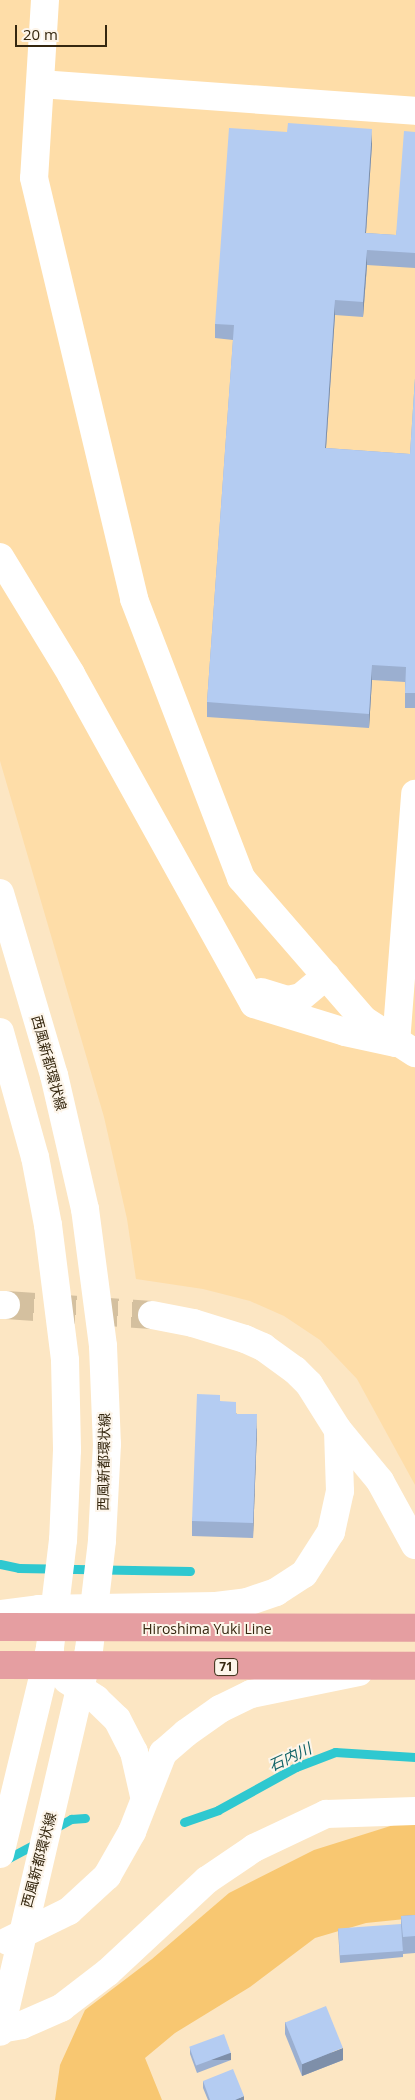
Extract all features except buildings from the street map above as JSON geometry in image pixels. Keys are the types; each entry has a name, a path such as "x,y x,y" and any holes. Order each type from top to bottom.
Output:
{"main road":[{"name":"Hiroshima Yuki Line","path":"0,1627 415,1628"},
{"name":"71","path":"0,1665 405,1666"}],"street":[{"path":"45,0 34,178 134,599 240,878 364,1020 406,1048"},
{"path":"40,84 415,111"},
{"path":"0,557 71,674 239,982 254,1004 272,1011 406,1048"},
{"path":"406,1048 415,794"},
{"name":"西風新都環状線","path":"0,893 54,1075 90,1239 103,1346 107,1444 102,1541 87,1660 0,2031"},
{"path":"239,982 270,996 288,1000 301,997 326,976"},
{"path":"0,1032 34,1157 58,1293 65,1360 67,1441 63,1540 50,1648 0,1854"},
{"path":"152,1315 220,1330 263,1347 309,1384 338,1430 380,1481 415,1545"},
{"path":"0,1614 39,1609 216,1606 247,1602 276,1592 304,1574 331,1532 340,1490 338,1430"},
{"path":"36,1665 74,1684 117,1719 134,1752 144,1796"},
{"path":"0,1944 49,1923 90,1894 122,1854 162,1753 235,1700 270,1689 405,1666"},
{"path":"0,2031 22,2025 61,2008 108,1972 207,1880 254,1848 326,1814 415,1811"}],"shaded area":[{"path":"0,0 415,0 415,1485 357,1379 320,1340 284,1316 250,1301 203,1289 136,1279 127,1219 104,1117 0,761"},
{"path":"400,1823 415,1823 415,1918 366,1923 315,1938 250,1987 175,2033 145,2058 162,2100 55,2100 60,2065 85,2010 152,1959 229,1893 314,1850"}],"waterway":[{"path":"0,1564 19,1568 190,1571"},
{"name":"石内川","path":"184,1822 218,1810 296,1767 335,1752 415,1757"},
{"name":"石内川","path":"53,1829 71,1819 85,1818"},
{"name":"石内川","path":"3,1861 38,1842"}],"tunnel":[{"path":"6,1305 152,1315"}]}
